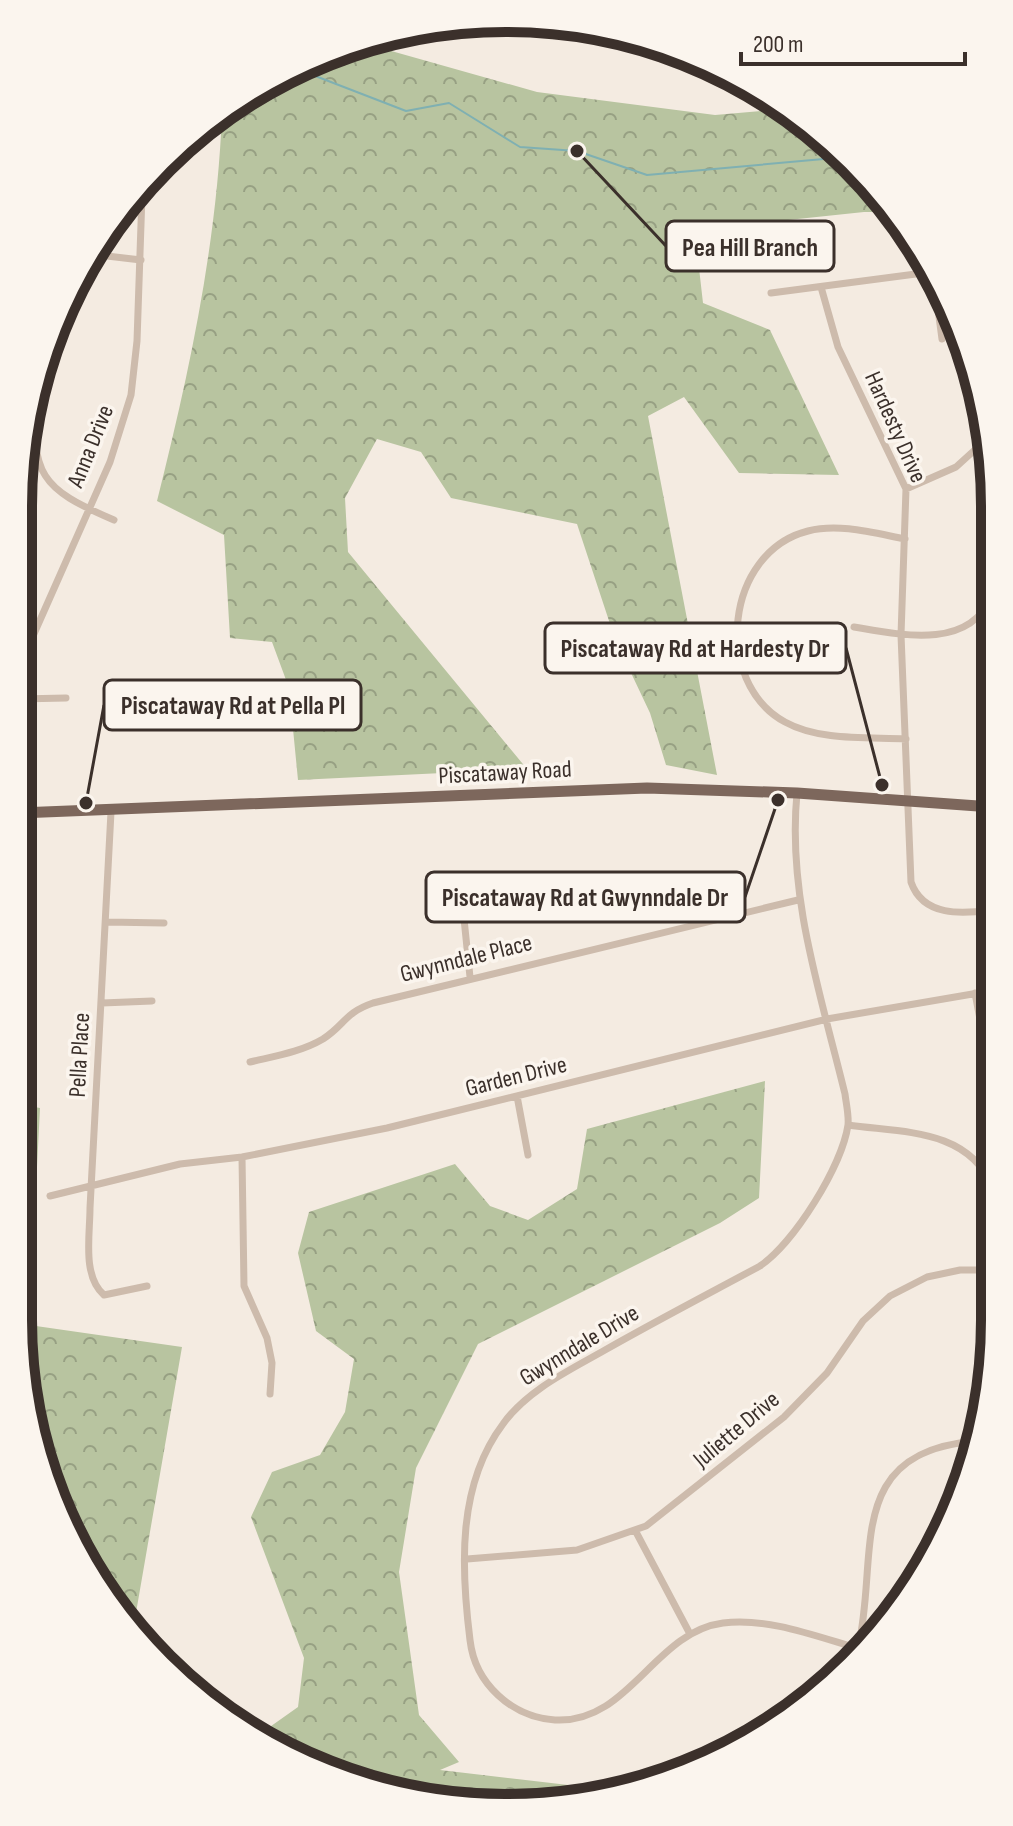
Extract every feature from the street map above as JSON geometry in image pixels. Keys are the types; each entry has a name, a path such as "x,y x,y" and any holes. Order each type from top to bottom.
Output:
{"main road":[{"name":"Piscataway Road","path":"32,813 647,788 797,793 981,806"}],"street":[{"name":"Anna Drive","path":"32,638 110,462 131,395 142,204"},
{"path":"104,256 141,260"},
{"path":"771,293 919,274"},
{"name":"Hardesty Drive","path":"821,287 832,334 906,489 901,635 907,802 914,889 939,912 981,910"},
{"path":"938,310 942,339"},
{"path":"906,489 956,467 977,448"},
{"path":"35,453 38,465 52,485 87,508 114,520"},
{"path":"905,539 846,529 824,529 784,540 750,579 741,604 737,641 741,669 752,690 773,715 786,723 810,732 906,739"},
{"path":"854,627 901,635 957,631 980,618"},
{"path":"32,699 66,698"},
{"path":"797,793 793,850 798,900 845,1094 848,1125 950,1141 981,1166"},
{"name":"Pella Place","path":"111,812 92,1185 91,1274 94,1285 104,1295 147,1286"},
{"path":"460,880 470,977"},
{"name":"Gwynndale Place","path":"250,1062 313,1044 357,1008 470,977 798,900"},
{"path":"107,922 164,923"},
{"name":"Garden Drive","path":"50,1196 196,1161 242,1157 387,1128 827,1019 981,992"},
{"path":"975,993 981,1024"},
{"path":"102,1003 152,1001"},
{"path":"517,1096 528,1155"},
{"name":"Gwynndale Drive","path":"848,1125 810,1210 781,1250 760,1266 565,1372 512,1412 489,1447 476,1478 464,1530 470,1642 477,1668 499,1698 529,1714 553,1720 591,1715 621,1694 690,1634 722,1623 748,1623 850,1647"},
{"path":"242,1157 242,1272 248,1298 267,1338 272,1363 270,1394"},
{"name":"Juliette Drive","path":"467,1559 577,1550 636,1532 669,1511 784,1417 827,1373 863,1321 890,1296 927,1277 960,1270 981,1270"},
{"path":"861,1634 866,1604 866,1544 884,1491 914,1459 932,1450 965,1443"},
{"path":"636,1532 690,1634"}],"green space":[{"path":"382,48 537,92 715,115 767,110 842,171 878,212 749,224 699,268 703,303 770,330 839,475 739,473 684,397 648,416 717,775 666,765 650,713 615,639 577,524 451,498 421,452 377,439 345,498 348,552 527,769 298,780 289,688 272,642 230,638 224,535 157,501 200,308 221,128 243,112 325,68"},
{"path":"765,1081 759,1198 720,1223 478,1344 416,1468 399,1572 419,1715 459,1762 440,1770 586,1787 506,1794 445,1790 384,1778 325,1758 267,1729 298,1707 304,1658 251,1517 272,1472 320,1455 345,1412 354,1359 316,1331 298,1253 309,1212 455,1164 490,1206 528,1220 577,1189 587,1129"},
{"path":"32,1107 40,1108 32,1266"},
{"path":"32,1325 182,1347 136,1615 96,1557 57,1472 41,1412"}],"waterway":[{"path":"311,74 406,111 449,103 520,147 577,151 647,175 828,159"}],"place":[{"name":"Pea Hill Branch","path":"577,151"},
{"name":"Piscataway Rd at Hardesty Dr","path":"882,785"},
{"name":"Piscataway Rd at Gwynndale Dr","path":"778,800"},
{"name":"Piscataway Rd at Pella Pl","path":"86,803"}]}
